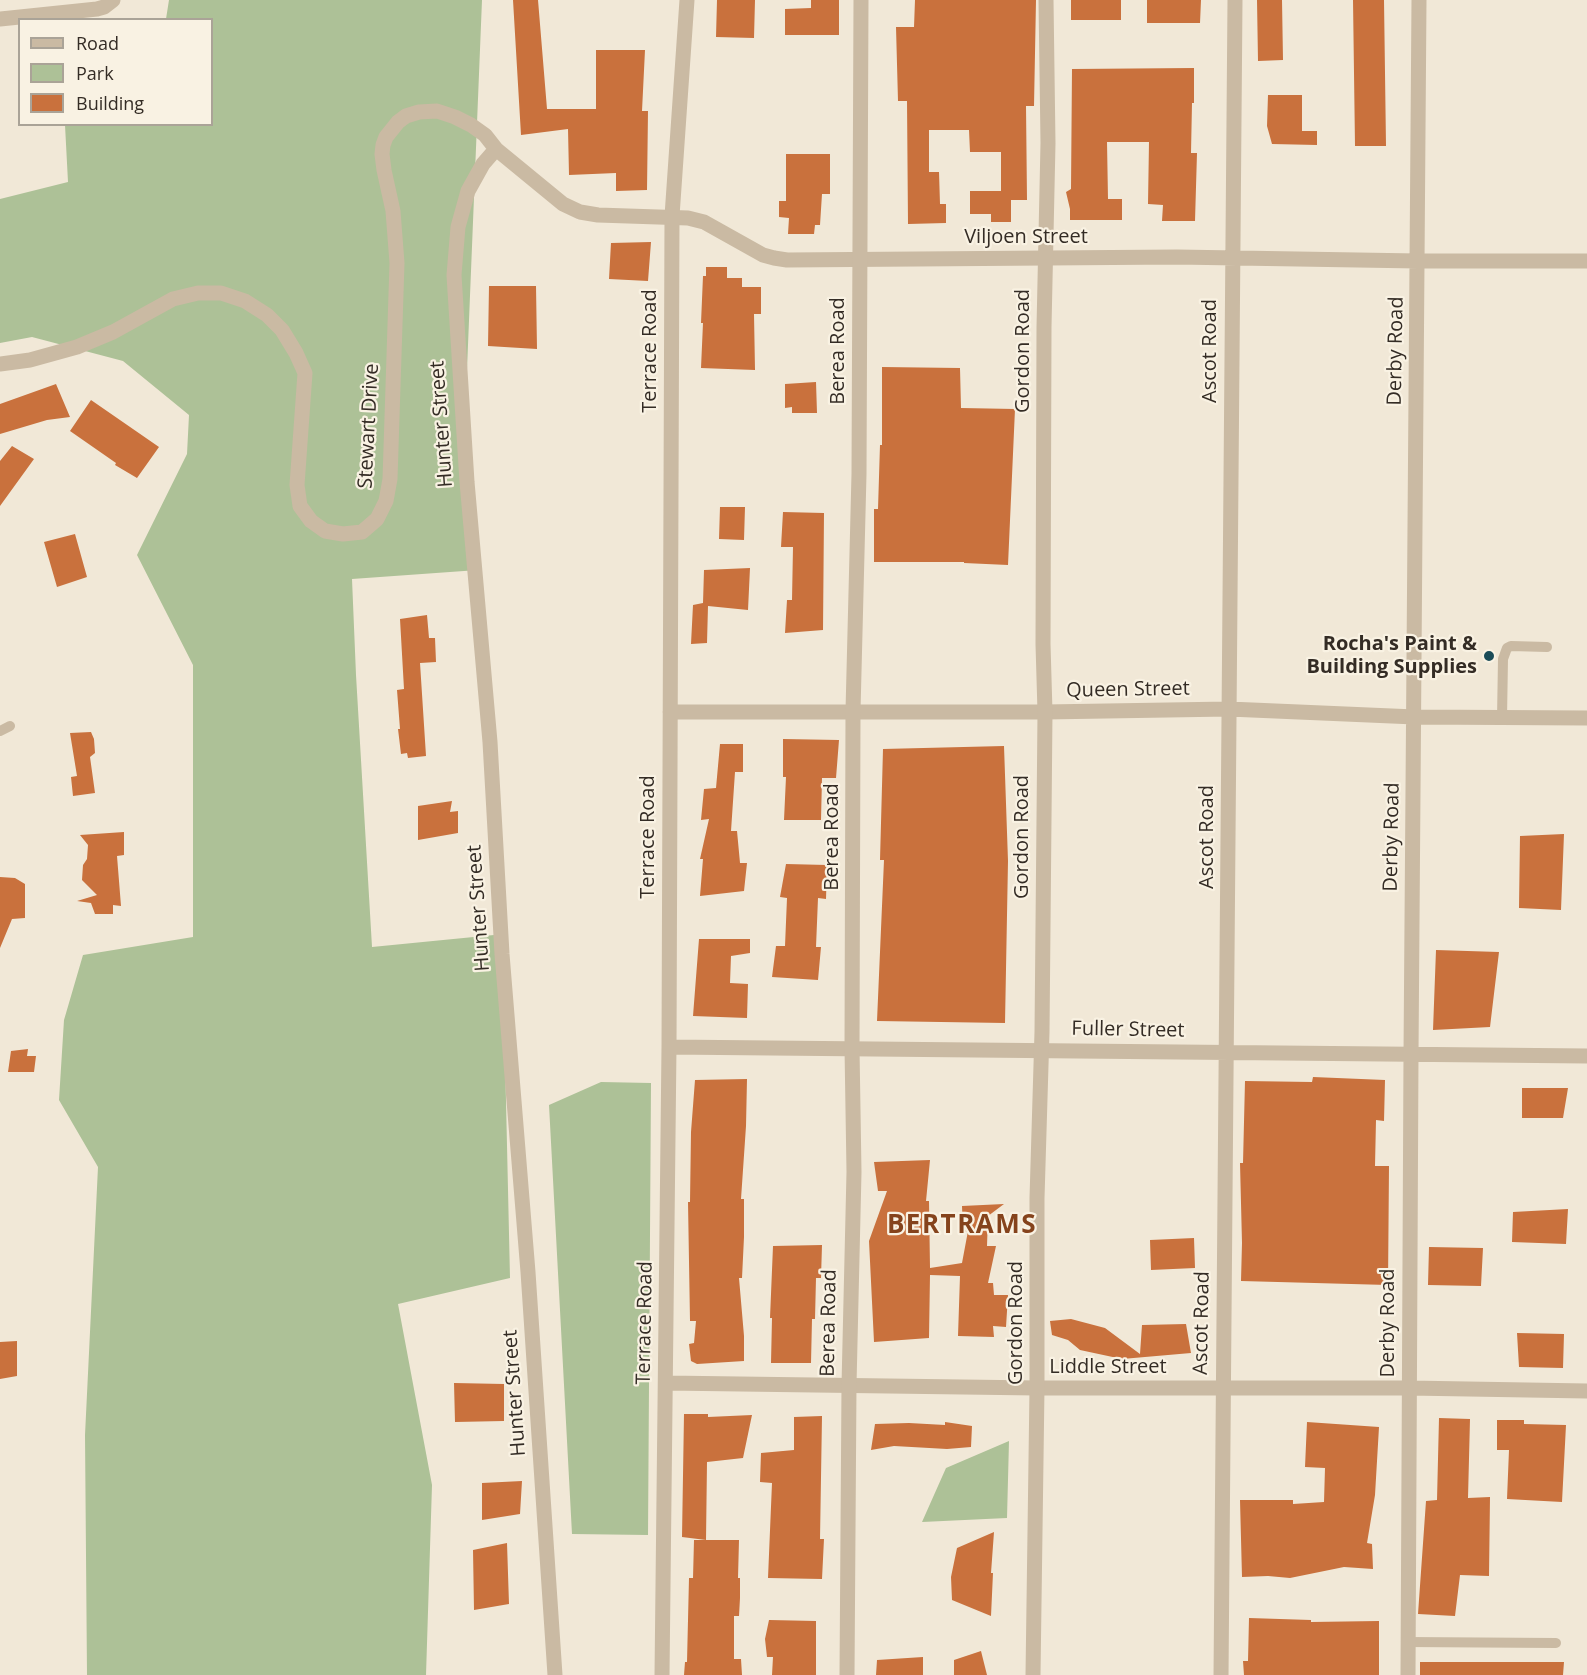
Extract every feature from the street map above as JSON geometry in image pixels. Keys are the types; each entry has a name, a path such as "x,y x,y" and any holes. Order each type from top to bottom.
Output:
{"street":[{"path":"0,19 97,9 113,0"},
{"name":"Terrace Road","path":"662,1675 669,1047 672,216 687,0"},
{"name":"Berea Road","path":"847,1675 849,1385 854,1172 853,711 859,474 861,0"},
{"name":"Gordon Road","path":"1033,1675 1044,712 1044,327 1048,143 1046,0"},
{"name":"Ascot Road","path":"1221,1675 1235,0"},
{"name":"Derby Road","path":"1407,1675 1419,0"},
{"name":"Stewart Drive","path":"0,364 30,360 76,347 113,332 173,299 198,293 221,293 246,301 267,315 282,330 305,374 297,484 300,506 310,521 325,531 343,534 362,532 377,519 386,501 390,479 397,263 393,211 382,154 386,137 406,116 419,112 437,111 471,125 496,149"},
{"name":"Viljoen Street","path":"496,149 563,204 580,212 598,215 688,218 704,222 763,255 787,260 1232,258 1587,261"},
{"name":"Hunter Street","path":"496,149 483,164 468,191 458,227 454,275 467,482 490,742 502,954 528,1272 555,1675"},
{"name":"Queen Street","path":"670,712 1044,712 1229,709 1414,717 1587,718"},
{"name":"Fuller Street","path":"669,1047 1587,1056"},
{"name":"Liddle Street","path":"666,1383 1587,1391"}],"lane":[{"path":"1502,718 1503,659 1507,648 1511,646 1547,647"},
{"path":"1407,1642 1556,1642"}],"green space":[{"path":"169,0 482,0 463,468 478,570 352,579 372,947 494,935 505,1057 510,1278 398,1304 432,1485 426,1675 87,1675 85,1435 98,1167 59,1100 64,1020 83,955 193,937 193,665 137,555 187,454 189,415 123,361 32,337 0,343 0,199 68,182 65,126 213,126 213,18 166,18"},
{"path":"601,1082 651,1083 648,1535 572,1534 549,1105"},
{"path":"1009,1441 1007,1518 922,1522 946,1468"}],"building":[{"path":"513,0 538,0 547,109 596,109 596,50 645,50 642,111 648,111 647,190 616,191 616,173 569,175 568,129 521,135"},
{"path":"717,0 755,0 754,38 716,37"},
{"path":"811,0 839,0 839,35 785,35 785,9 811,8"},
{"path":"915,0 1036,0 1034,106 1026,106 1027,200 1011,200 1011,222 991,222 991,214 970,214 970,191 1001,191 1001,152 970,152 969,130 929,130 929,172 939,172 940,204 946,204 946,223 908,224 907,101 898,101 896,27 914,27"},
{"path":"1071,0 1121,0 1121,20 1071,20"},
{"path":"1147,0 1201,0 1200,23 1147,23"},
{"path":"1257,0 1282,0 1283,60 1258,61"},
{"path":"1353,0 1384,0 1386,146 1355,146"},
{"path":"1194,68 1191,153 1197,153 1195,221 1162,221 1163,205 1148,204 1149,142 1107,142 1108,199 1122,199 1122,220 1070,220 1066,192 1071,189 1072,69"},
{"path":"1268,95 1302,95 1302,131 1317,131 1317,145 1272,144 1267,126"},
{"path":"786,154 830,154 830,194 822,194 820,225 815,225 814,234 788,234 789,218 779,217 779,201 786,201"},
{"path":"651,242 648,281 609,279 611,243"},
{"path":"706,267 727,267 727,278 742,278 742,287 761,287 761,314 754,314 755,370 701,368 703,276 706,276"},
{"path":"489,286 536,286 537,349 488,346"},
{"path":"882,367 960,368 961,408 1015,409 1008,565 964,562 874,562 874,509 878,509 880,445 882,445"},
{"path":"816,382 817,413 792,413 792,407 785,408 785,384"},
{"path":"56,384 70,417 47,420 0,434 0,404"},
{"path":"91,400 159,447 137,478 115,465 116,463 70,431"},
{"path":"12,446 34,459 0,506 0,461"},
{"path":"720,507 745,507 744,540 719,539"},
{"path":"783,512 824,513 823,630 785,633 787,600 792,600 793,547 781,547"},
{"path":"75,534 87,577 57,587 44,542"},
{"path":"750,568 748,610 708,606 707,643 691,644 693,605 703,603 704,570"},
{"path":"427,615 429,638 435,638 436,662 420,663 426,756 408,758 407,753 401,754 398,729 400,729 397,690 404,689 400,619"},
{"path":"91,732 95,753 90,757 95,793 73,796 71,777 77,776 70,733"},
{"path":"783,739 839,740 836,778 822,778 821,820 784,820 786,777 783,777"},
{"path":"720,744 743,744 743,772 735,772 731,831 737,831 740,863 747,863 744,891 700,896 703,859 700,859 709,819 701,820 704,789 716,788"},
{"path":"1004,746 1008,861 1005,1023 877,1021 884,860 880,860 883,749"},
{"path":"452,801 450,812 458,811 458,833 418,840 418,806"},
{"path":"124,832 124,855 117,856 121,906 113,905 113,914 95,914 91,903 77,901 97,895 82,880 88,845 80,835"},
{"path":"1564,834 1561,910 1519,908 1520,836"},
{"path":"786,864 827,865 826,899 818,898 816,947 821,947 818,980 772,977 776,946 785,946 787,898 780,897"},
{"path":"0,877 15,878 25,884 25,918 12,919 0,948"},
{"path":"699,939 750,939 750,953 731,956 730,983 748,984 747,1018 693,1016"},
{"path":"1436,950 1499,952 1490,1027 1433,1030"},
{"path":"28,1049 27,1056 36,1056 34,1072 8,1072 11,1051"},
{"path":"1313,1077 1385,1080 1384,1121 1376,1120 1375,1166 1389,1166 1388,1285 1241,1281 1240,1163 1243,1163 1245,1081 1312,1082"},
{"path":"747,1079 741,1199 744,1199 744,1237 742,1278 739,1278 744,1361 697,1364 691,1361 689,1344 694,1343 696,1321 690,1321 688,1202 690,1202 691,1132 695,1080"},
{"path":"1522,1088 1568,1088 1563,1118 1522,1118"},
{"path":"930,1160 926,1201 929,1201 930,1268 962,1263 968,1231 963,1232 962,1206 1004,1204 988,1216 987,1246 996,1246 988,1283 993,1283 994,1295 1008,1295 1006,1327 993,1326 994,1337 958,1336 960,1276 930,1275 929,1338 874,1342 869,1241 887,1191 878,1191 874,1162"},
{"path":"1568,1209 1566,1244 1512,1242 1513,1212"},
{"path":"1194,1238 1195,1268 1151,1270 1150,1240"},
{"path":"822,1245 821,1278 816,1278 815,1319 812,1319 811,1363 771,1363 773,1246"},
{"path":"1429,1247 1483,1248 1481,1286 1428,1285"},
{"path":"1071,1319 1105,1328 1140,1354 1142,1325 1186,1324 1191,1353 1122,1359 1080,1350 1068,1340 1052,1335 1050,1321"},
{"path":"1517,1333 1564,1334 1563,1368 1519,1367"},
{"path":"17,1341 17,1376 0,1379 0,1342"},
{"path":"454,1383 504,1384 504,1421 455,1422"},
{"path":"684,1414 708,1414 708,1417 752,1415 743,1458 707,1462 706,1540 682,1537"},
{"path":"822,1416 820,1539 824,1539 822,1579 768,1578 772,1483 760,1482 761,1453 794,1450 794,1417"},
{"path":"1439,1418 1470,1419 1468,1498 1490,1497 1489,1576 1460,1575 1455,1616 1418,1614 1426,1501 1437,1500"},
{"path":"1497,1420 1524,1420 1524,1424 1566,1425 1562,1502 1507,1499 1509,1450 1497,1450"},
{"path":"945,1422 972,1426 971,1447 947,1449 894,1446 871,1450 875,1424 945,1425"},
{"path":"1307,1422 1379,1427 1375,1495 1367,1543 1372,1544 1373,1569 1344,1567 1290,1578 1242,1577 1240,1500 1293,1500 1293,1504 1324,1502 1325,1468 1305,1467"},
{"path":"522,1481 520,1514 482,1520 482,1483"},
{"path":"994,1532 991,1616 952,1600 951,1577 957,1548"},
{"path":"694,1540 739,1540 740,1598 739,1616 734,1616 734,1659 741,1659 742,1675 684,1675 685,1662 687,1662 689,1578 693,1578"},
{"path":"507,1543 509,1604 474,1610 473,1550"},
{"path":"1249,1618 1311,1620 1311,1622 1379,1621 1379,1675 1244,1675 1243,1661 1248,1661"},
{"path":"769,1620 816,1621 816,1675 772,1675 773,1657 767,1657 765,1639"},
{"path":"981,1651 987,1675 954,1675 954,1660"},
{"path":"923,1657 923,1675 876,1675 877,1660"},
{"path":"1420,1662 1564,1662 1563,1675 1420,1675"}],"place":[{"name":"Rocha's Paint & Building Supplies","path":"1489,656"}],"district":[{"name":"BERTRAMS","path":"962,1226"}]}
